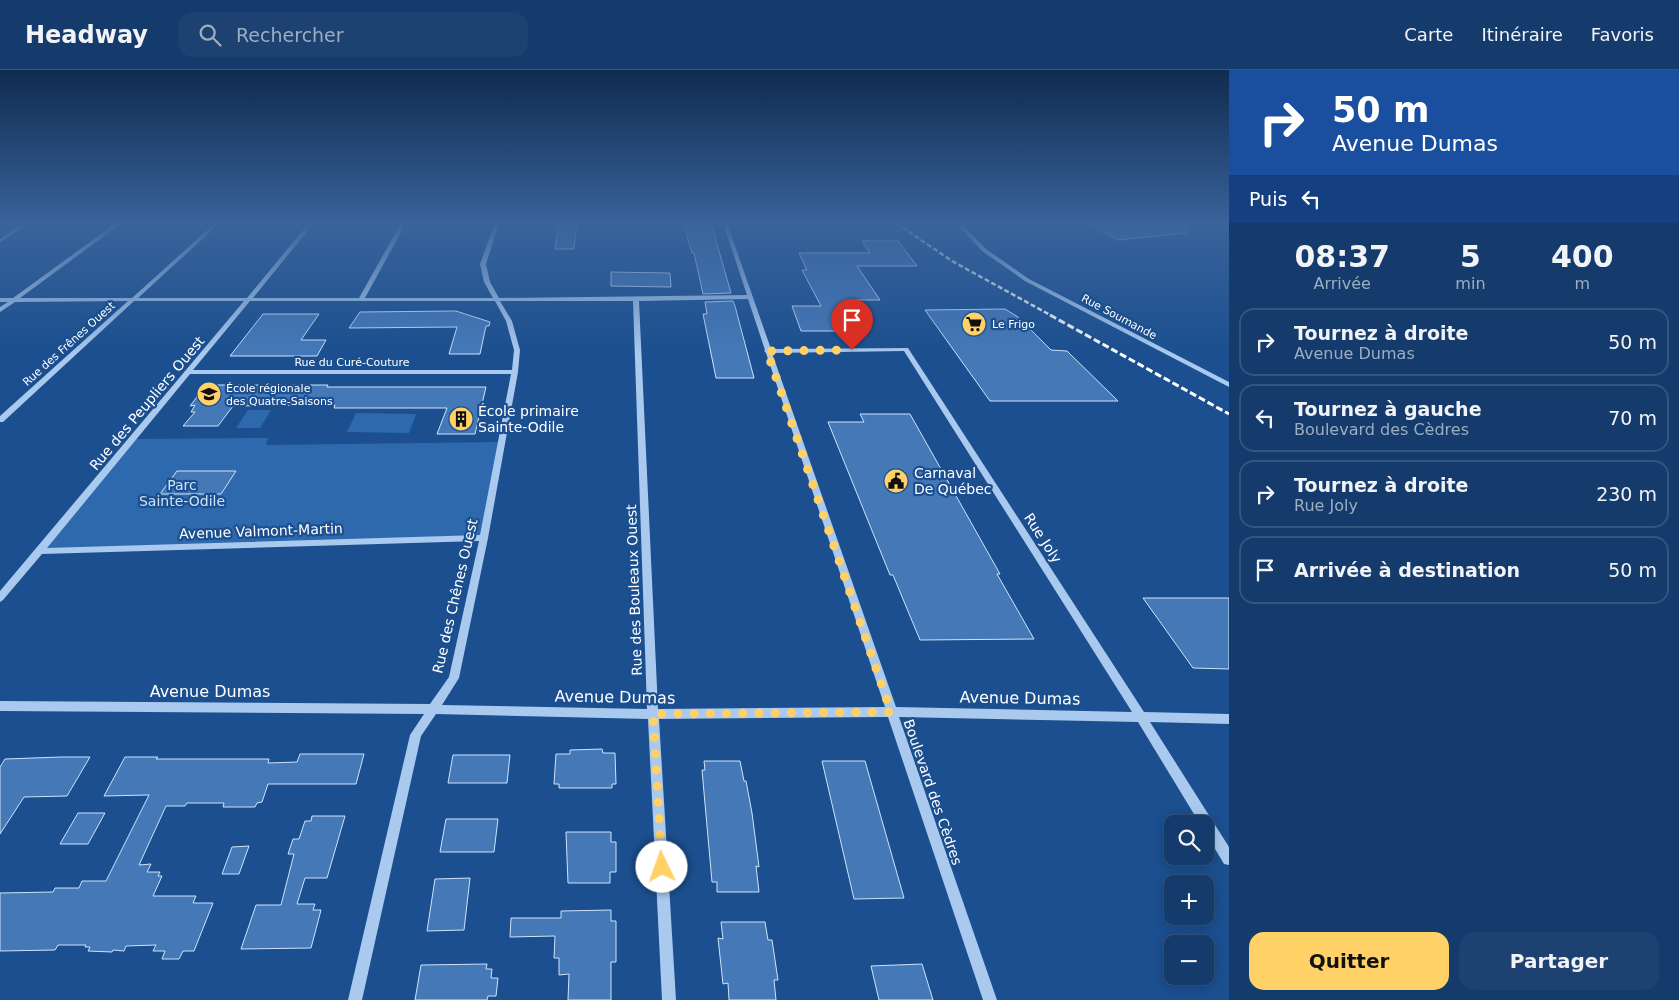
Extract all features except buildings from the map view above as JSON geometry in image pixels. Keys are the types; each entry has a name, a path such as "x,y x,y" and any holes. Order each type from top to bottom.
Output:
{"street":[{"path":"0,310 60,266"},
{"name":"Rue des Frênes Ouest","path":"0,420 171,266"},
{"name":"Rue des Peupliers Ouest","path":"0,598 276,266"},
{"path":"361,300 380,266"},
{"name":"Rue des Chênes Ouest","path":"355,1000 416,735 454,678 484,538 515,372 517,350 509,321 487,282 484,266"},
{"name":"Boulevard des Cèdres","path":"740,266 767,351 990,1000"},
{"name":"Rue Soumande","path":"1008,266 1027,280 1229,385"},
{"path":"0,300 497,300 751,297"},
{"name":"Rue des Bouleaux Ouest","path":"636,299 653,714 669,1000"},
{"name":"Rue Joly","path":"767,351 906,350 1141,717 1229,860"},
{"name":"Rue du Curé-Couture","path":"189,372 515,372"},
{"name":"Avenue Valmont-Martin","path":"39,551 484,538"},
{"name":"Avenue Dumas","path":"0,706 433,709 653,714 891,712 1229,718"}],"green space":[{"path":"248,410 271,410 260,428 236,428"},
{"path":"356,413 416,414 409,433 347,432"},
{"name":"Parc Sainte-Odile","path":"268,438 266,445 501,442 484,538 39,551 134,439"}],"railway":[{"path":"962,266 1052,316"},
{"path":"1050,315 1229,414"}],"place":[{"name":"Le Frigo","path":"974,324"},
{"name":"École régionale des Quatre-Saisons","path":"209,394"},
{"name":"École primaire Sainte-Odile","path":"461,419"},
{"name":"Carnaval De Québec","path":"896,481"}],"route":[{"path":"662,867 653,714 891,712 767,351 852,350"}]}
